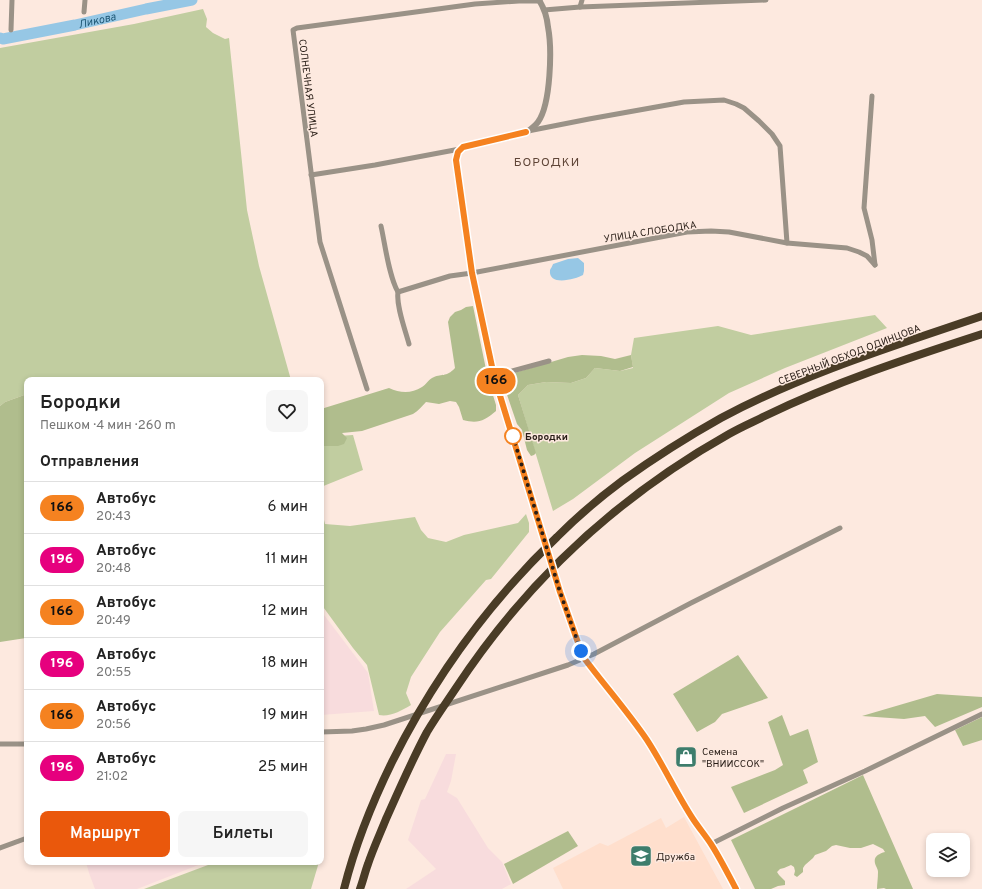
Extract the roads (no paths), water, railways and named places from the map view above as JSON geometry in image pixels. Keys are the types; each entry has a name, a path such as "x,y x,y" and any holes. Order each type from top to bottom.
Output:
{"highway":[{"name":"СЕВЕРНЫЙ ОБХОД ОДИНЦОВА","path":"344,889 363,830 382,784 402,742 452,659 506,590 536,557 594,503 621,482 676,444 723,417 810,377 866,355 982,316"},
{"path":"360,889 368,864 397,794 411,762 428,730 502,624 563,557 601,522 632,497 730,433 817,392 982,334"}],"street":[{"path":"11,30 12,0"},
{"path":"84,12 85,0"},
{"name":"СОЛНЕЧНАЯ УЛИЦА","path":"367,389 320,242 293,32 297,28 475,4 520,0 540,0"},
{"path":"526,132 539,121 545,104 548,85 550,42 548,25 540,0"},
{"path":"580,7 582,0"},
{"path":"544,9 682,2 766,0"},
{"name":"УЛИЦА СЛОБОДКА","path":"398,292 450,276 687,232 729,232 787,243 847,248 867,256 875,265 872,240 864,208 872,96"},
{"path":"311,175 460,149 470,145 589,119 684,102 724,100 744,108 772,134 780,146 787,243"},
{"path":"460,149 456,155 456,167 472,273 494,376 560,592 581,651 584,658 632,718 663,765 679,797 693,820 711,844 736,889"},
{"path":"381,226 391,271 398,292 398,305 409,344"},
{"path":"494,376 549,361"},
{"path":"324,732 352,731 384,725 568,665 594,654 691,602 840,528"},
{"path":"711,844 783,808 872,768 982,714"},
{"path":"0,744 24,744"},
{"path":"0,848 24,839"}],"water":[{"path":"578,258 584,263 583,275 569,280 553,279 550,270 553,264 568,259"}],"waterway":[{"name":"Ликова","path":"0,38 3,39 75,25 192,0"}],"place":[{"name":"Бородки","path":"513,436"},
{"name":"Семена \"ВНИИССОК\"","path":"686,757"},
{"name":"Дружба","path":"641,856"}],"district":[{"name":"БОРОДКИ","path":"547,162"}]}
